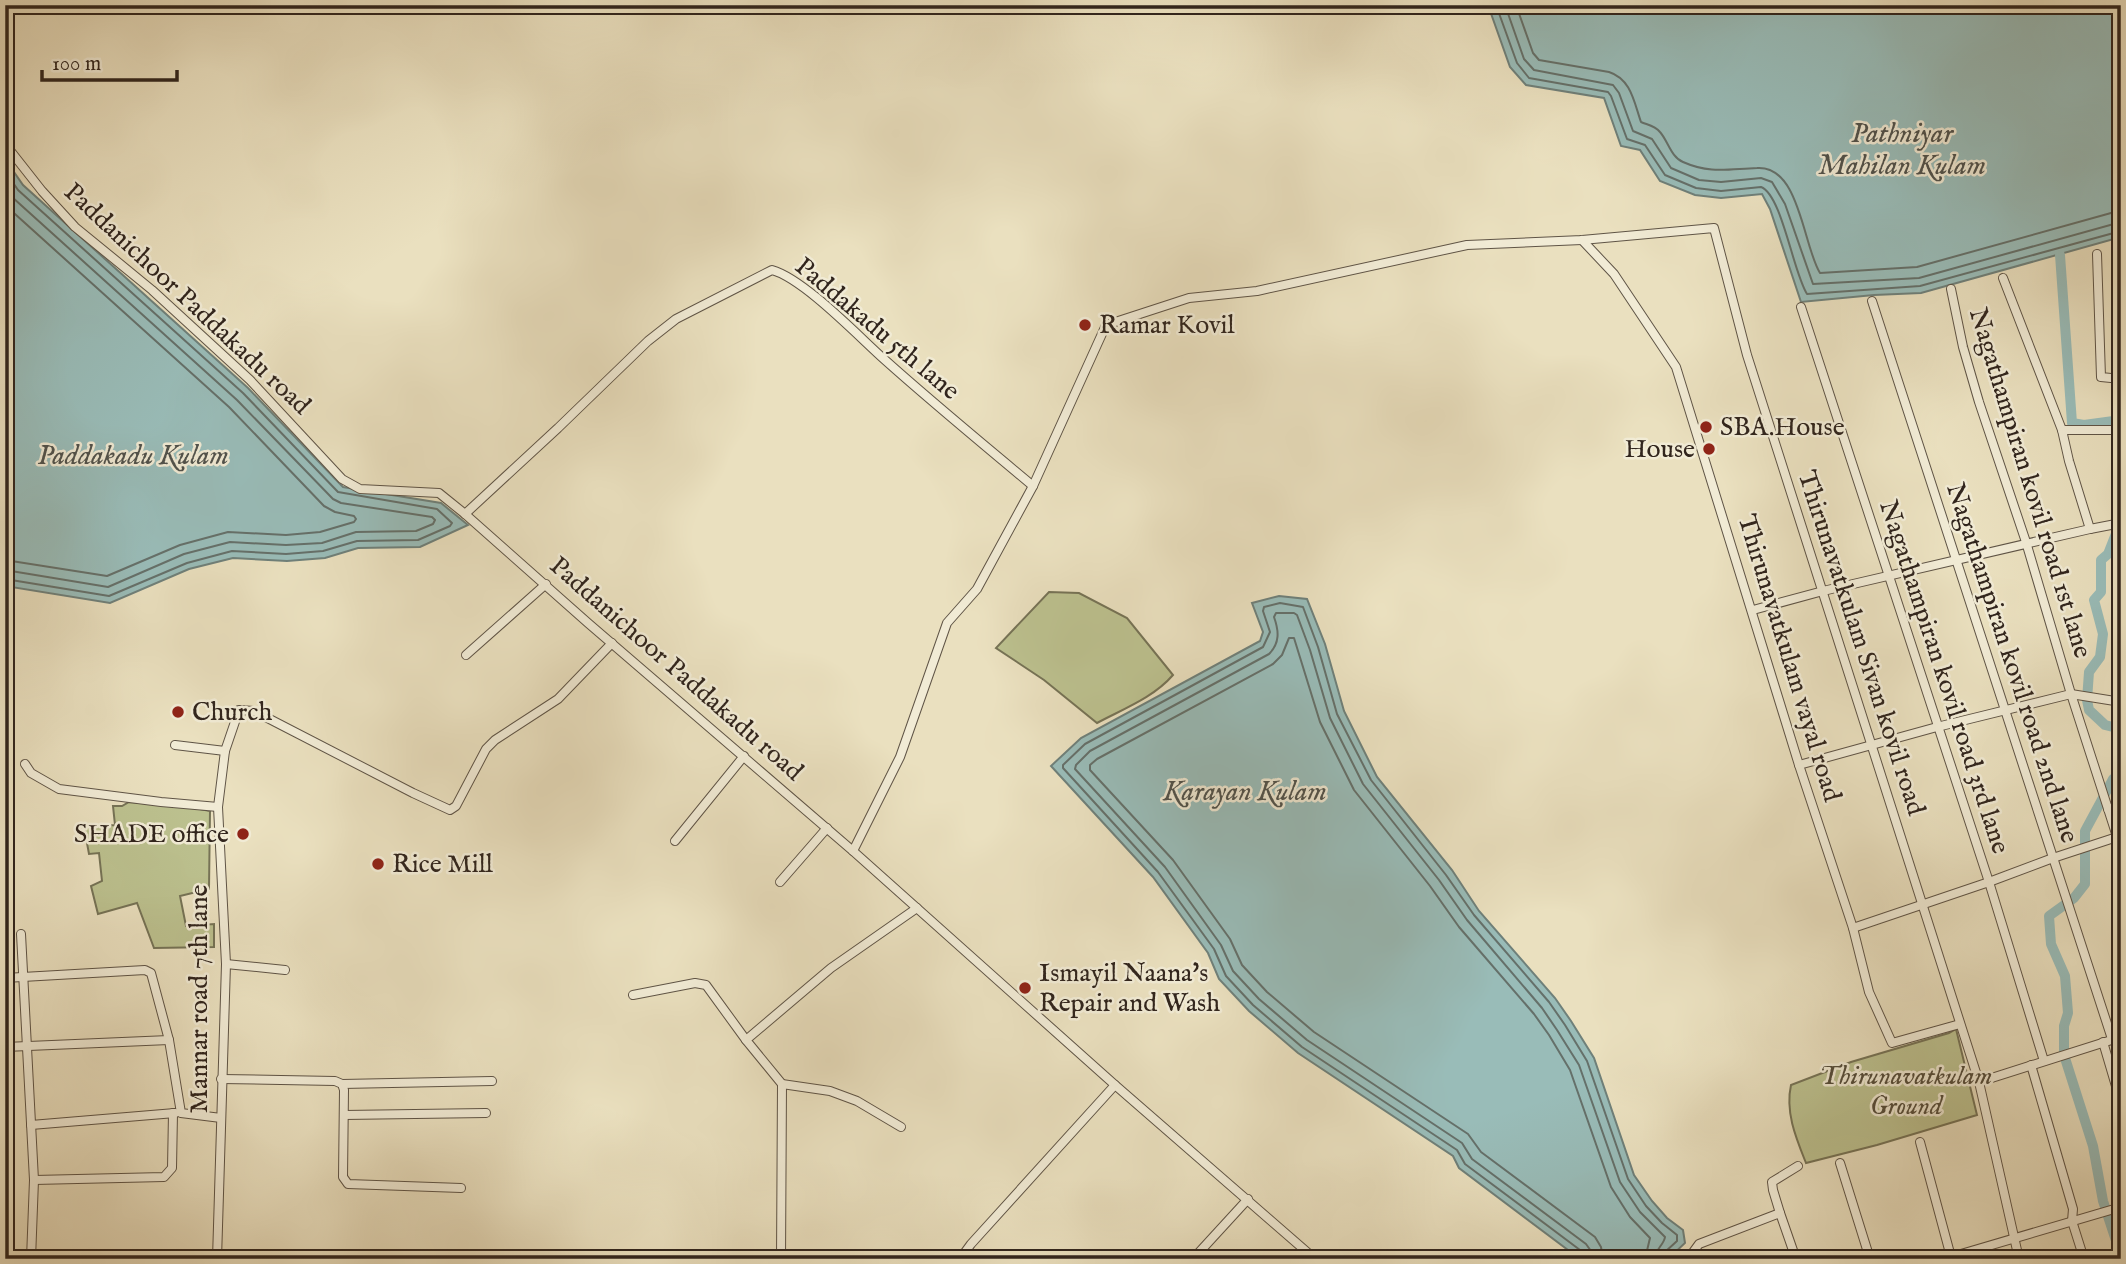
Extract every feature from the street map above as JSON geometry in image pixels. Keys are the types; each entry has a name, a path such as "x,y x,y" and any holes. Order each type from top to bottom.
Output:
{"street":[{"path":"5,66 5,74"},
{"name":"Paddanichoor Paddakadu road","path":"5,144 75,227 152,290 250,380 342,479 360,489 439,493 853,850 1115,1085 1315,1259"},
{"name":"Thirunavatkulam Sivan kovil road","path":"853,850 900,757 947,623 977,589 1033,486 1106,325 1189,298 1257,292 1467,245 1582,240 1714,228 1747,355 1979,1082 2018,1259"},
{"name":"Thirunavatkulam vayal road","path":"1582,240 1614,274 1676,367 1853,928 1869,992 1892,1044 1961,1024"},
{"path":"2097,254 2101,377 2121,379"},
{"name":"Paddakadu 5th lane","path":"465,514 648,341 676,319 772,270 782,273 811,294 939,408 1033,486"},
{"path":"2003,278 2063,430 2069,461 2090,529"},
{"name":"Nagathampiran kovil road 1st lane","path":"1951,289 1963,347 1976,391 2121,849"},
{"name":"Nagathampiran kovil road 2nd lane","path":"1872,300 2112,1040 2121,1103"},
{"name":"Nagathampiran kovil road 3rd lane","path":"1801,307 1989,882 2044,1061"},
{"path":"2063,430 2121,430"},
{"path":"1753,610 2026,542 2121,523"},
{"path":"466,655 546,584"},
{"name":"Mannar road 7th lane","path":"217,1259 226,964 218,807 225,751 239,710 254,711 450,810 456,806 480,759 495,740 558,699 612,643"},
{"path":"1800,765 2071,694 2121,702"},
{"path":"176,745 225,751"},
{"path":"675,841 744,756"},
{"path":"25,764 32,773 58,789 218,807"},
{"path":"2108,809 2121,806"},
{"path":"780,882 827,828"},
{"path":"1853,928 2117,837"},
{"path":"746,1040 831,968 917,908"},
{"path":"21,934 34,1180 32,1259"},
{"path":"226,964 285,970"},
{"path":"5,978 145,970 151,973 169,1040 177,1113 172,1168 164,1177 34,1180"},
{"path":"633,995 695,983 706,985 782,1084 781,1259"},
{"path":"5,1047 169,1040"},
{"path":"1979,1082 2112,1040"},
{"path":"2031,1065 2073,1209 2072,1221 2084,1259"},
{"path":"221,1079 335,1081 342,1084 492,1081"},
{"path":"342,1084 343,1177 348,1184 461,1188"},
{"path":"782,1084 830,1091 857,1101 901,1127"},
{"path":"960,1259 1115,1085"},
{"path":"31,1125 177,1113 221,1118"},
{"path":"344,1115 486,1113"},
{"path":"1920,1142 1947,1258 2121,1207"},
{"path":"1840,1163 1870,1259"},
{"path":"1796,1259 1772,1182 1798,1166"},
{"path":"1193,1259 1248,1199"},
{"path":"1688,1259 1699,1244 1780,1213"}],"green space":[{"path":"1049,592 1079,593 1127,618 1173,675 1147,697 1097,723 1044,680 996,648"},
{"path":"129,802 185,806 210,811 209,889 180,896 186,926 214,924 214,947 154,948 137,903 98,914 91,886 102,881 99,853 89,854 84,827 115,825 113,806 122,806"},
{"name":"Thirunavatkulam Ground","path":"1956,1029 1977,1115 1806,1163 1790,1115 1791,1085 1851,1062"}],"water":[{"name":"Pathniyar Mahilan Kulam","path":"1488,5 2121,5 2121,237 1921,293 1801,302 1770,209 1762,194 1721,198 1695,195 1660,181 1640,150 1621,146 1604,98 1526,85 1510,67"},
{"name":"Paddakadu Kulam","path":"5,159 23,185 248,388 343,487 441,503 468,525 420,547 358,548 325,558 287,561 233,558 189,569 110,603 5,586"},
{"name":"Karayan Kulam","path":"1279,596 1307,599 1325,644 1344,711 1377,777 1452,870 1479,911 1555,998 1594,1058 1634,1175 1667,1218 1683,1230 1685,1243 1668,1259 1580,1259 1459,1168 1453,1156 1298,1053 1249,1011 1219,979 1208,953 1153,877 1051,766 1081,738 1260,641 1263,632 1252,603"}],"waterway":[{"path":"2060,255 2072,423 2084,425 2121,420"},
{"path":"2121,521 2108,554 2101,560 2101,592 2094,600 2103,634 2100,657 2089,672 2087,700 2089,710 2105,725 2121,729"},
{"path":"2121,775 2113,779 2085,831 2085,884 2074,898 2049,916 2051,944 2065,976 2068,1013 2064,1026 2064,1055 2093,1146 2103,1201 2121,1256"}],"place":[{"name":"Ramar Kovil","path":"1085,325"},
{"name":"SBA.House","path":"1706,427"},
{"name":"House","path":"1709,449"},
{"name":"Church","path":"178,712"},
{"name":"SHADE office","path":"243,834"},
{"name":"Rice Mill","path":"378,864"},
{"name":"Ismayil Naana's Repair and Wash","path":"1025,988"}]}
